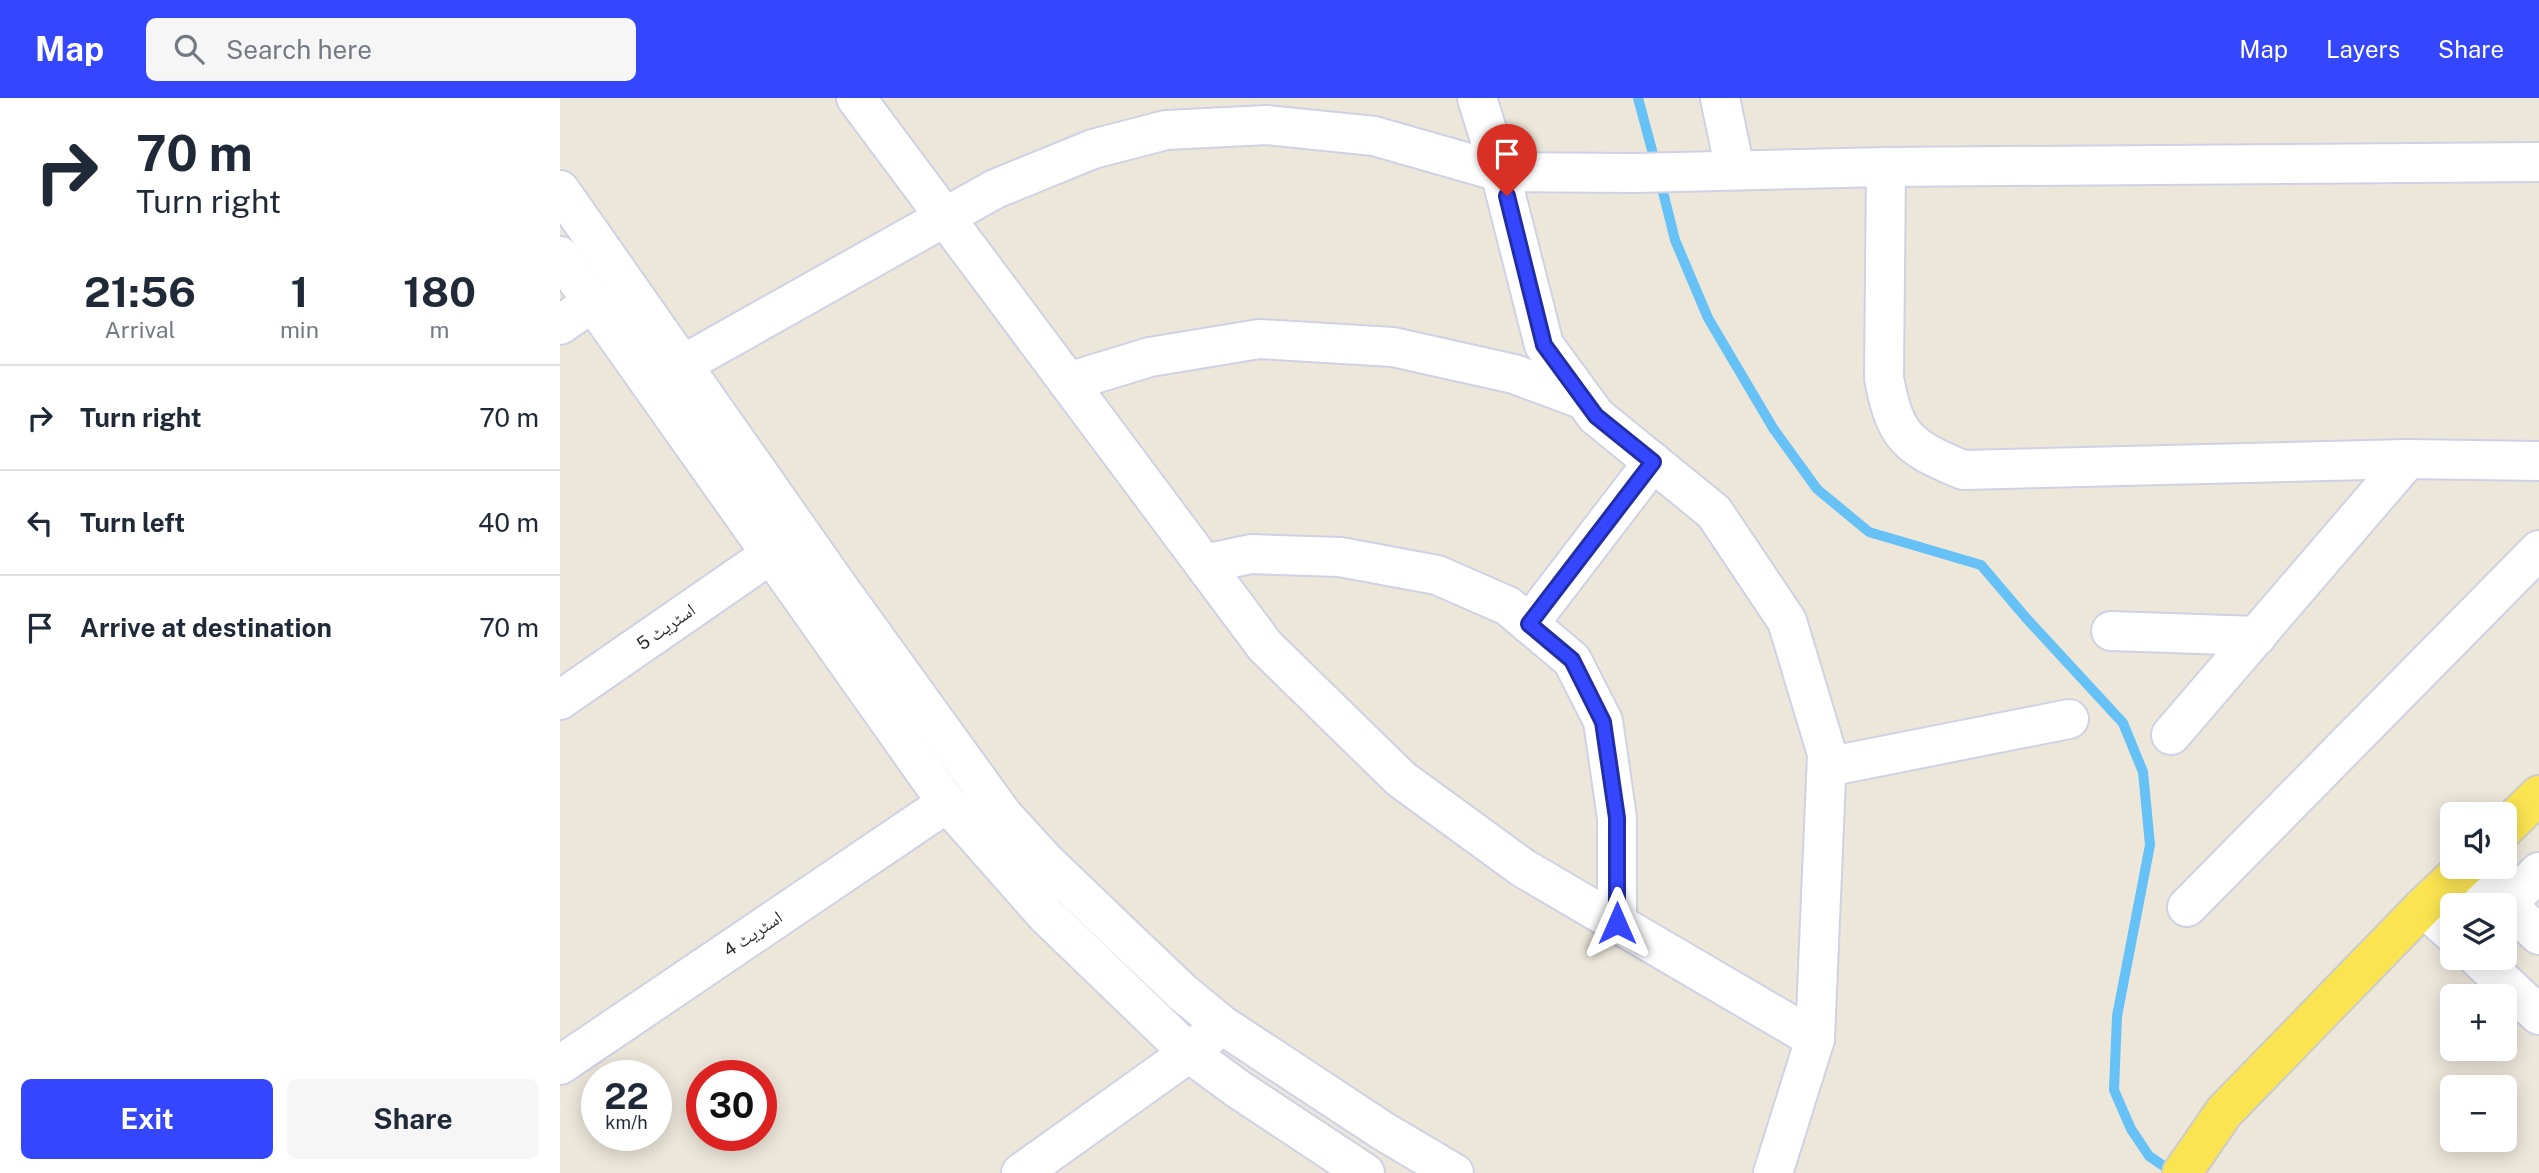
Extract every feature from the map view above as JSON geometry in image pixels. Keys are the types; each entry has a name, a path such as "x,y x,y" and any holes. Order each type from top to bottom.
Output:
{"main road":[{"path":"2517,816 2539,795"},
{"path":"2185,1168 2224,1112 2453,879"}],"street":[{"path":"856,98 1265,646 1401,779 1523,868 1815,1040"},
{"path":"1477,98 1500,172 1544,345 1596,416 1714,512 1787,621 1827,754 1815,1040 1773,1173"},
{"path":"1720,98 1735,170"},
{"path":"682,365 995,189 1093,149 1166,130 1267,125 1374,136 1500,172 1636,173 1886,167 2539,162"},
{"path":"1886,167 1884,378 1889,406 1897,426 1910,443 1932,457 1962,470 2408,459 2539,461"},
{"path":"560,190 1003,815 1092,907 1183,993 1222,1025 1317,1089 1454,1173"},
{"path":"560,256 947,803 1046,915 1189,1053 1361,1172"},
{"path":"560,325 593,302"},
{"path":"1068,382 1150,357 1259,339 1393,347 1514,374 1584,400"},
{"path":"2171,735 2408,459"},
{"path":"1529,624 1653,462"},
{"path":"2187,907 2539,550"},
{"name":"اسٹریٹ 5","path":"560,700 771,554"},
{"path":"1204,564 1251,554 1327,556 1437,575 1508,606 1572,660 1603,722 1617,818 1617,923"},
{"path":"2111,631 2257,636"},
{"path":"1827,767 2069,719"},
{"name":"اسٹریٹ 4","path":"560,1065 947,803"},
{"path":"2517,895 2539,872"},
{"path":"2479,879 2493,893"},
{"path":"2424,907 2440,922"},
{"path":"2517,915 2539,934"},
{"path":"2491,970 2539,1016"},
{"path":"1021,1173 1189,1053 1222,1025"}],"waterway":[{"path":"1638,98 1656,165"},
{"path":"1660,180 1675,240 1708,318 1773,428 1817,489 1869,532 1981,565 2123,723 2143,772 2150,845 2117,1016 2114,1090 2131,1129 2149,1156 2174,1173"}],"route":[{"path":"1507,196 1544,345 1596,416 1653,462 1529,624 1572,660 1603,722 1617,818 1617,923"}]}
